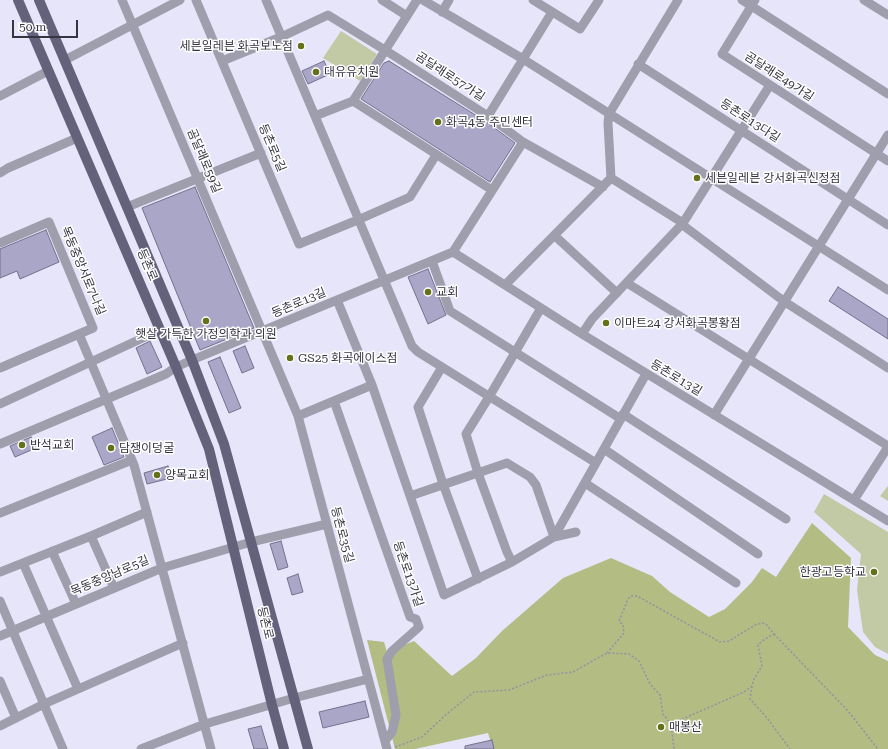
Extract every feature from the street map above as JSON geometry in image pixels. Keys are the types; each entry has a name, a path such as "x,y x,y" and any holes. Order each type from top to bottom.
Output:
{"main road":[{"name":"등촌로","path":"18,0 176,367 209,448 284,749"},
{"name":"등촌로","path":"39,0 192,360 224,444 308,749"}],"street":[{"name":"곰달래로59길","path":"122,0 262,331"},
{"path":"65,60 180,0"},
{"name":"등촌로5길","path":"196,0 299,244 360,219"},
{"path":"266,0 360,219 412,346 418,352 596,463"},
{"path":"382,0 407,16"},
{"path":"315,116 353,101 417,0"},
{"path":"424,0 523,59 888,290"},
{"path":"442,12 449,0"},
{"path":"533,0 580,29 599,0"},
{"path":"505,286 611,178 608,123 609,114 678,0"},
{"path":"742,0 753,3 888,94"},
{"path":"864,0 888,15"},
{"name":"곰달래로49가길","path":"753,3 722,54 888,161"},
{"path":"488,116 552,12"},
{"name":"곰달래로57가길","path":"282,37 328,15 488,116 523,142 603,187"},
{"path":"222,61 282,37"},
{"name":"등촌로13다길","path":"638,64 743,130 888,225"},
{"path":"0,96 48,71"},
{"path":"582,334 592,319 628,283 683,223 770,86"},
{"path":"353,101 492,190"},
{"path":"714,415 888,135"},
{"path":"0,173 8,168 77,138"},
{"path":"453,252 523,142"},
{"path":"127,207 261,153"},
{"path":"360,219 410,197 436,155"},
{"path":"611,178 683,223 684,226 785,302 888,368"},
{"name":"목동중앙서로7나길","path":"0,243 49,222 93,328 0,368"},
{"path":"555,236 617,293"},
{"name":"등촌로13길","path":"0,444 166,374 176,367 192,360 453,252 646,374 888,521"},
{"path":"432,261 450,311 622,416 786,519"},
{"path":"628,283 888,447 854,500"},
{"path":"338,300 372,385 444,595 512,562 554,537 576,532"},
{"path":"512,562 478,473 466,434 541,308"},
{"path":"0,404 160,330"},
{"name":"등촌로35길","path":"262,331 298,416 387,746"},
{"path":"79,334 132,460 211,749"},
{"path":"442,367 418,407 443,484 478,579"},
{"path":"554,537 646,374"},
{"path":"298,416 372,385"},
{"name":"등촌로13가길","path":"334,401 410,617 416,619 419,627 392,651 387,659 396,715 387,746"},
{"path":"604,449 758,554"},
{"path":"0,513 132,460"},
{"path":"410,496 507,463 530,477 536,485 554,537"},
{"path":"585,483 736,583"},
{"path":"0,572 147,512"},
{"path":"233,547 327,524"},
{"path":"91,536 114,588"},
{"name":"목동중앙남로5길","path":"0,636 162,568 233,547"},
{"path":"52,551 76,604"},
{"path":"23,563 78,689"},
{"path":"0,601 63,749"},
{"path":"0,726 44,704 183,643"},
{"path":"141,749 205,724 294,698 368,679"},
{"path":"0,681 16,718"}],"path":[{"path":"387,746 422,737 449,712 474,692 509,690 547,675 572,672 607,653 624,633 623,625 619,621 628,599 631,596 637,596 720,642 729,641 755,625 762,623 766,624 848,711 878,749"},
{"path":"774,634 762,640 758,645 762,666 754,679 750,699 767,718 790,749"},
{"path":"607,653 629,654 639,660 650,684 660,696 663,714 672,724 674,749"},
{"path":"672,724 744,692 752,686"}],"green space":[{"path":"341,31 377,54 360,81 323,58"},
{"path":"888,486 888,501 880,496"},
{"name":"한광고등학교","path":"824,494 888,532 888,654 875,647 863,632 857,590 861,554 814,512"},
{"path":"812,523 851,558 848,627 875,655 888,661 888,749 493,749 488,733 415,749 395,749 367,640 384,642 387,652 414,641 452,676 476,658 502,631 563,578 611,558 652,576 670,592 709,617 725,609 752,582 762,568 776,577"}],"building":[{"name":"대유유치원","path":"324,61 330,74 308,84 302,71"},
{"name":"화곡4동 주민센터","path":"389,61 485,121 515,143 490,182 361,99 384,63"},
{"path":"195,187 254,328 200,350 142,208"},
{"path":"46,230 59,262 20,279 17,271 0,278 0,249"},
{"name":"교회","path":"428,269 446,315 428,324 408,277"},
{"path":"838,287 888,319 888,339 829,301"},
{"path":"150,341 162,367 147,374 136,348"},
{"path":"245,346 254,368 242,373 233,351"},
{"path":"220,357 241,408 229,413 208,362"},
{"name":"담쟁이덩굴","path":"112,428 124,457 104,465 92,437"},
{"name":"반석교회","path":"31,437 36,448 15,457 10,446"},
{"name":"양목교회","path":"168,466 171,478 147,484 144,473"},
{"path":"281,541 288,567 278,570 270,544"},
{"path":"298,574 303,592 292,595 287,578"},
{"path":"365,701 369,717 323,728 319,712"},
{"path":"261,726 268,749 254,749 248,729"},
{"path":"492,740 494,749 465,749 465,746"}],"place":[{"name":"세븐일레븐 화곡보노점","path":"301,46"},
{"name":"대유유치원","path":"316,72"},
{"name":"화곡4동 주민센터","path":"438,122"},
{"name":"세븐일레븐 강서화곡신정점","path":"697,178"},
{"name":"교회","path":"428,292"},
{"name":"햇살 가득한 가정의학과 의원","path":"206,321"},
{"name":"이마트24 강서화곡봉황점","path":"606,323"},
{"name":"GS25 화곡에이스점","path":"290,358"},
{"name":"반석교회","path":"22,445"},
{"name":"담쟁이덩굴","path":"111,448"},
{"name":"양목교회","path":"157,475"},
{"name":"한광고등학교","path":"874,572"},
{"name":"매봉산","path":"661,727"}]}
